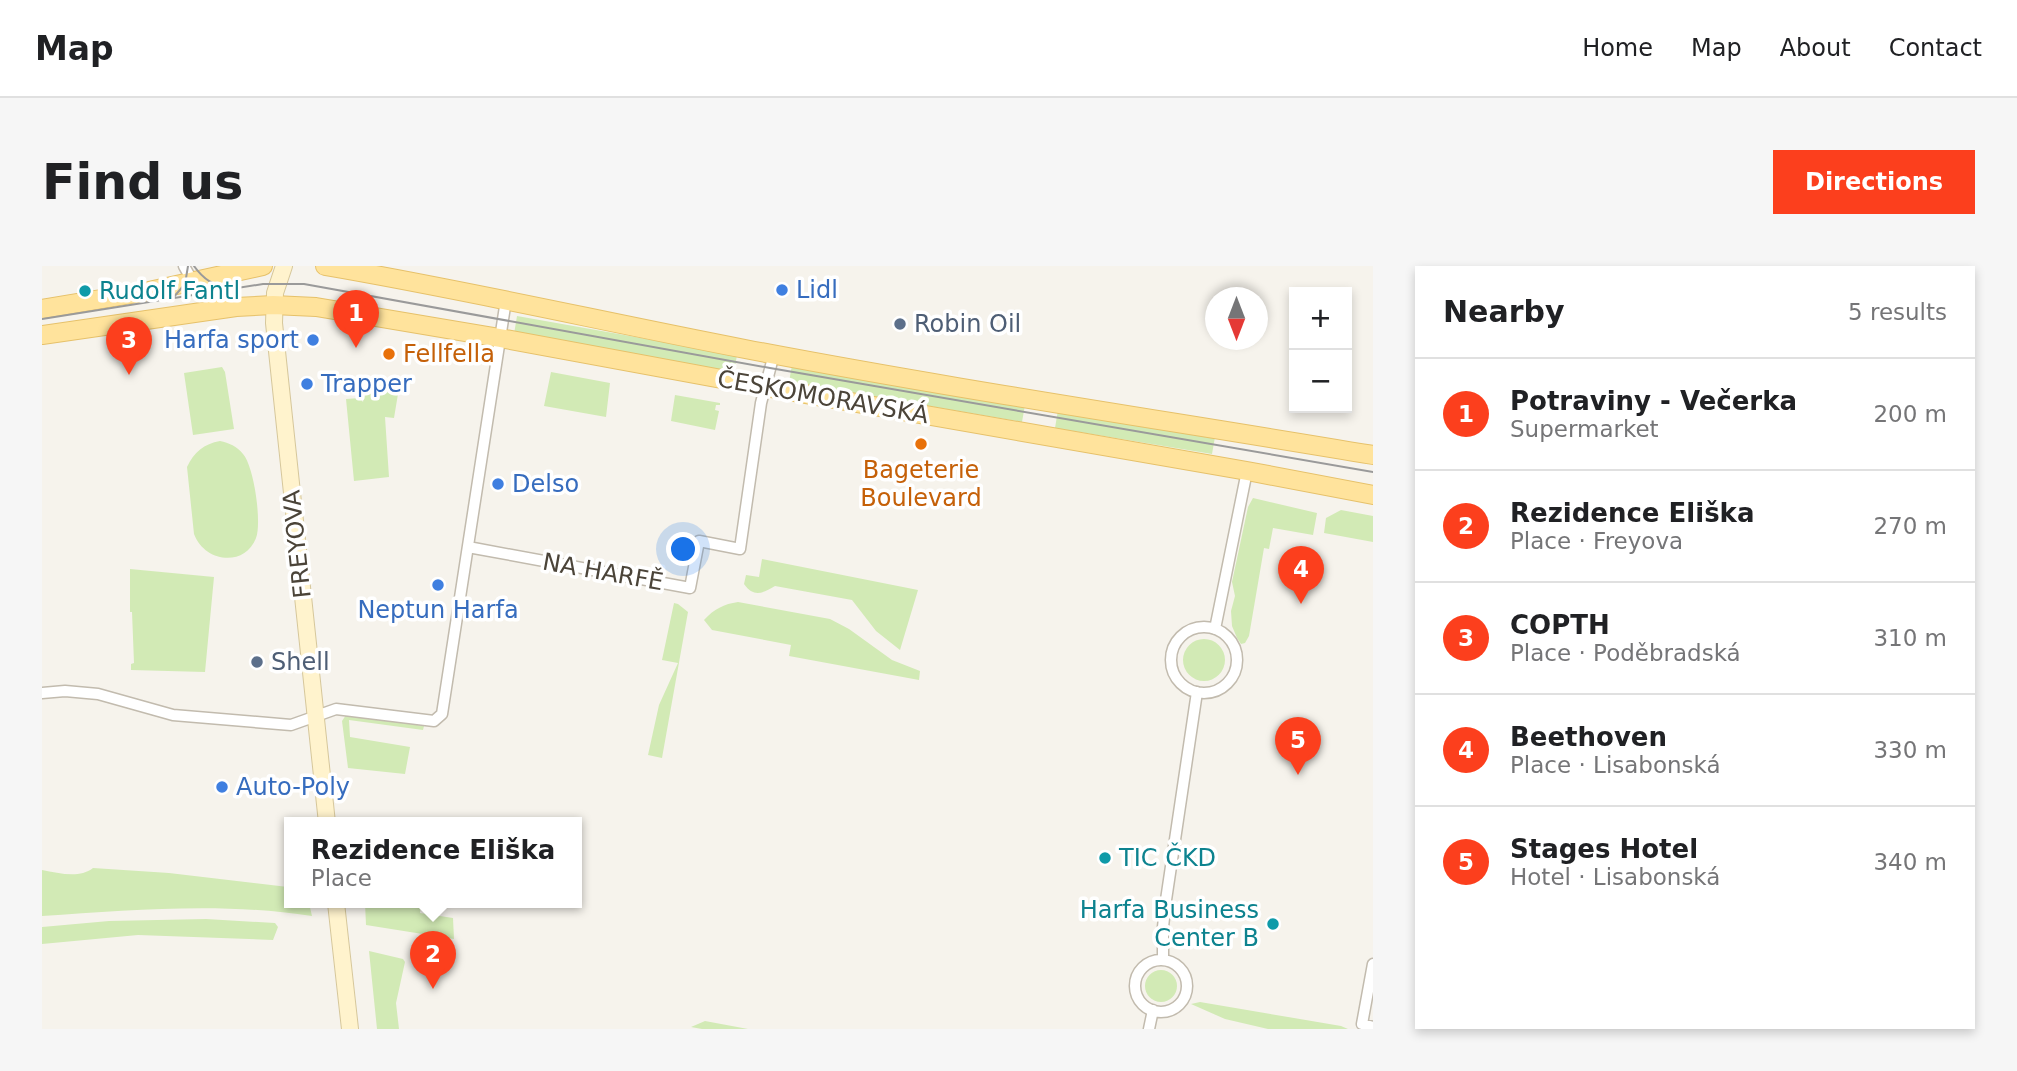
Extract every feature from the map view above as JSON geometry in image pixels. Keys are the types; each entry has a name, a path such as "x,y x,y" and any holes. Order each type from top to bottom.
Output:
{"main road":[{"path":"42,309 189,274 263,266"},
{"name":"FREYOVA","path":"284,266 273,305 326,817"},
{"name":"ČESKOMORAVSKÁ","path":"325,266 774,354 1373,455"},
{"name":"ČESKOMORAVSKÁ","path":"42,335 232,307 316,307 1373,495"},
{"path":"337,908 350,1029"}],"street":[{"path":"42,693 65,691 99,694 173,715 291,725 336,709 434,722 442,714 506,300"},
{"path":"765,387 774,354"},
{"name":"NA HARFĚ","path":"468,547 690,588 699,541 740,548 765,387"},
{"path":"1215,629 1247,471"},
{"path":"1195,628 1215,629 1230,640 1235,648 1237,667 1227,685 1208,693 1197,692 1188,689 1175,676 1171,657 1179,639 1195,628"},
{"path":"1163,960 1166,900 1197,692"},
{"path":"1163,960 1182,971 1187,986 1179,1005 1160,1012 1140,1002 1135,988 1138,973 1149,963 1163,960"},
{"path":"1368,1025 1373,964"},
{"path":"1149,1029 1153,1010"}],"green space":[{"path":"517,316 737,355 734,373 514,334"},
{"path":"792,365 1025,405 1022,422 789,382"},
{"path":"222,367 234,429 193,435 184,373"},
{"path":"551,372 610,383 606,417 544,406"},
{"path":"367,382 399,388 394,418 385,417 389,477 354,481 346,399 360,398 363,402"},
{"path":"675,395 720,403 715,410 719,411 715,430 671,421"},
{"path":"1058,410 1215,437 1212,454 1055,428"},
{"path":"220,441 233,445 247,460 256,495 258,520 258,531 251,547 243,554 225,558 207,551 199,544 194,534 187,467 200,450"},
{"path":"1253,498 1317,513 1313,535 1273,528 1269,549 1264,548 1249,636 1245,643 1241,644 1232,626 1231,611 1235,596 1232,582 1248,507"},
{"path":"1341,510 1373,516 1373,542 1324,533 1326,518"},
{"path":"762,559 918,590 900,650 876,631 852,600 775,586 763,592 751,591 744,584 746,575 759,577"},
{"path":"130,569 214,577 205,672 131,670 131,664 134,663"},
{"path":"738,602 830,619 849,629 892,660 920,671 919,680 789,656 791,645 712,630 704,620 720,608"},
{"path":"674,603 688,612 662,758 648,755 659,705 678,663 662,660"},
{"path":"1204,639 1219,645 1225,660 1219,675 1204,681 1189,675 1183,660 1189,645"},
{"path":"346,715 424,726 423,730 349,720 350,737 410,747 405,774 348,768 342,721"},
{"path":"93,868 169,873 284,887 284,908 310,908 312,916 211,908 42,916 42,870 62,874"},
{"path":"365,908 420,908 420,913 453,918 454,939 366,925"},
{"path":"206,919 275,923 278,927 273,940 138,935 42,944 42,927 109,921"},
{"path":"369,951 403,959 405,962 396,1003 399,1029 377,1029"},
{"path":"1161,970 1172,975 1177,986 1172,997 1161,1002 1150,997 1145,986 1150,975"},
{"path":"1200,1002 1348,1029 1268,1029 1225,1019 1191,1004"},
{"path":"705,1021 748,1029 691,1027"}],"tram line":[{"path":"172,299 185,284 188,266"},
{"path":"194,266 209,281 228,288"},
{"path":"42,319 263,284 304,284 1373,472"}],"place":[{"name":"Lidl","path":"782,290"},
{"name":"Rudolf Fantl","path":"85,291"},
{"name":"Robin Oil","path":"900,324"},
{"name":"Harfa sport","path":"313,340"},
{"name":"Potraviny - Večerka","path":"356,348"},
{"name":"Fellfella","path":"389,354"},
{"name":"COPTH","path":"129,375"},
{"name":"Trapper","path":"307,384"},
{"name":"Bageterie Boulevard","path":"921,444"},
{"name":"Delso","path":"498,484"},
{"name":"Neptun Harfa","path":"438,585"},
{"name":"Beethoven","path":"1301,604"},
{"name":"Shell","path":"257,662"},
{"name":"Stages Hotel","path":"1298,775"},
{"name":"Auto-Poly","path":"222,787"},
{"name":"TIC ČKD","path":"1105,858"},
{"name":"Harfa Business Center B","path":"1273,924"},
{"name":"Rezidence Eliška","path":"433,989"}]}
